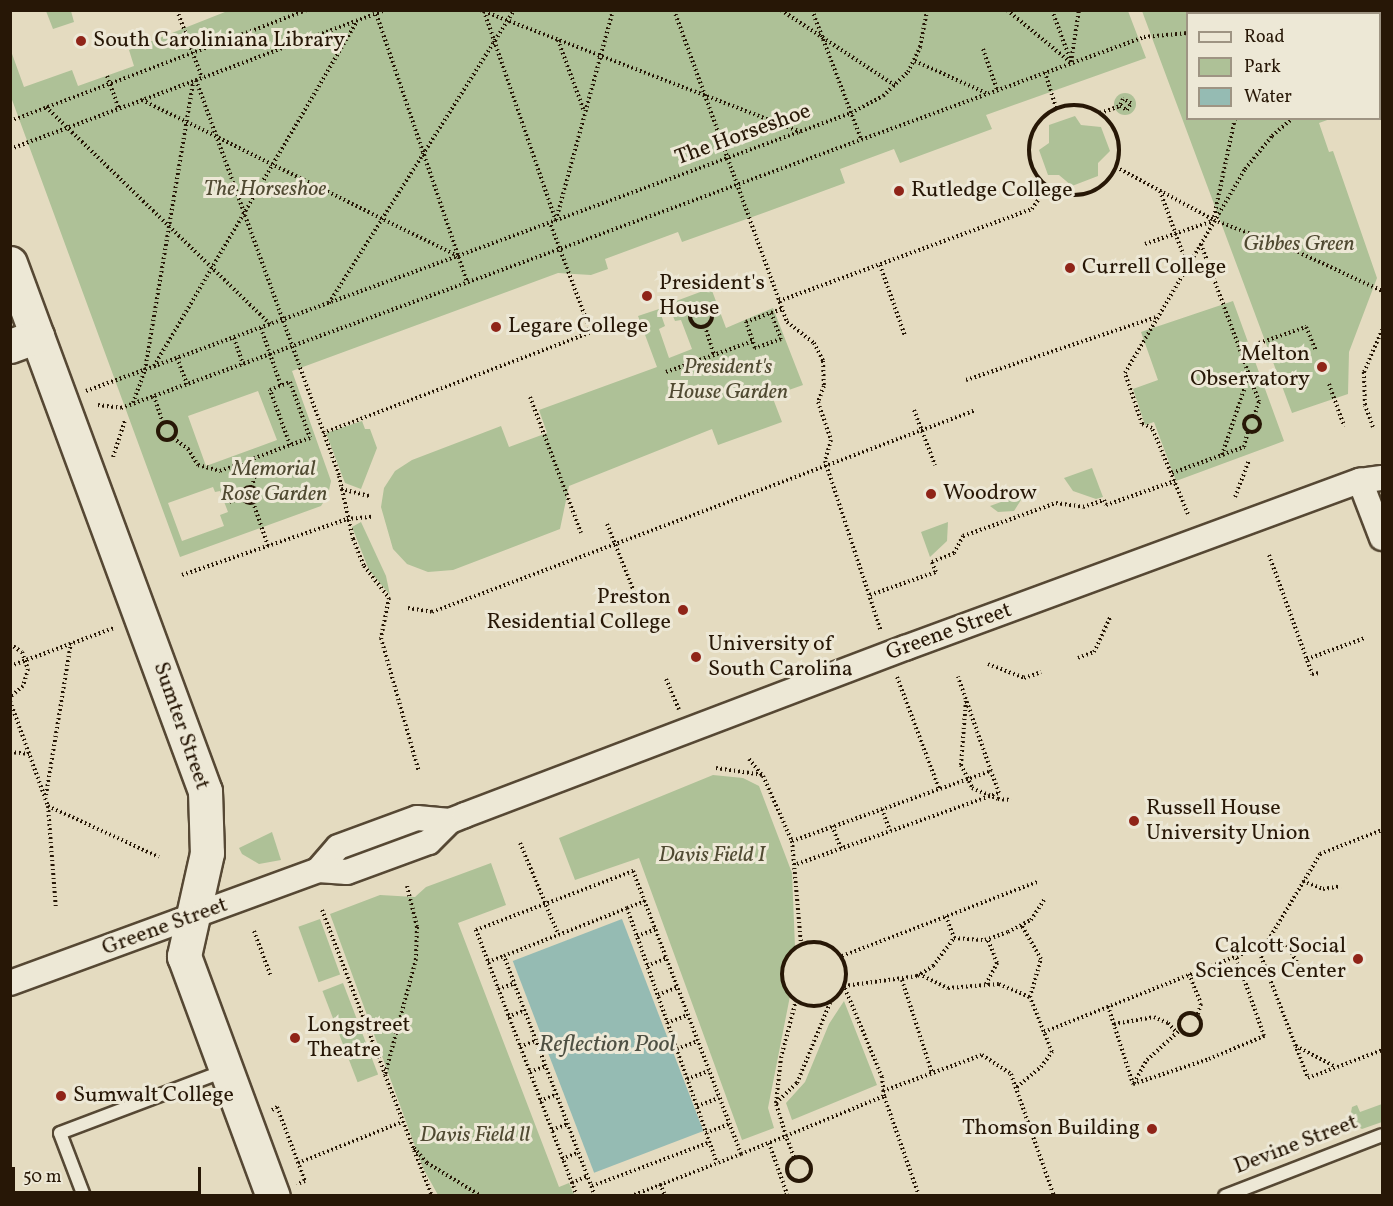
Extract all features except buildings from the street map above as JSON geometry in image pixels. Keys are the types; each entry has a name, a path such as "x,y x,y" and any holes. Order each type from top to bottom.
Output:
{"street":[{"name":"Sumter Street","path":"10,263 24,341 205,791 207,853 184,956 225,1071 284,1190"},
{"name":"Greene Street","path":"10,983 318,870 347,872 408,850 429,842 450,821 1371,480"},
{"path":"1371,480 1383,538"}],"lane":[{"path":"84,1196 60,1133 225,1071"},
{"name":"Devine Street","path":"1225,1196 1383,1135"}],"path":[{"path":"177,10 202,78"},
{"path":"10,121 307,10"},
{"path":"10,149 357,21 375,12 386,10"},
{"path":"328,303 513,10"},
{"path":"556,221 613,10"},
{"path":"674,10 782,309 792,328 814,343 823,361 824,386 818,402 831,441 826,465 881,631"},
{"path":"782,10 896,86"},
{"path":"812,10 861,139"},
{"name":"The Horseshoe","path":"111,382 851,113 896,86 915,61 927,10"},
{"path":"1007,10 1071,63"},
{"path":"1052,10 1071,63"},
{"path":"1071,63 1079,10"},
{"path":"483,11 801,132"},
{"path":"483,11 556,221"},
{"path":"375,12 467,282"},
{"path":"153,367 357,21"},
{"path":"98,405 121,408 1144,37 1186,33"},
{"path":"558,40 584,112"},
{"path":"983,49 997,90"},
{"path":"915,61 987,93"},
{"path":"1045,72 1056,108"},
{"path":"107,76 119,109"},
{"path":"133,403 145,370 186,122 195,81"},
{"path":"195,81 323,433 341,489 347,519 364,566 389,598 381,639 419,772"},
{"path":"142,100 273,164 381,221 458,256"},
{"path":"1079,105 1100,113 1118,137 1116,167 1104,184 1087,194 1073,196 1047,187 1031,165 1030,138 1045,115 1056,108 1079,105"},
{"path":"1100,113 1120,106"},
{"path":"46,107 270,324"},
{"path":"1214,220 1235,120"},
{"path":"1188,514 1152,428 1142,424 1125,373 1245,169 1272,136 1291,120"},
{"path":"1116,167 1214,220 1298,252 1383,291"},
{"path":"779,301 1032,210 1047,187"},
{"path":"1160,191 1187,266"},
{"path":"1146,244 1214,220"},
{"path":"323,433 591,332 550,223"},
{"path":"1200,243 1259,402 1254,416 1259,426 1248,431"},
{"path":"880,265 905,336"},
{"path":"698,305 711,311 712,318 705,326 694,325 690,319 693,309 698,305"},
{"path":"771,313 781,339 755,348 746,322 782,309"},
{"path":"966,380 1158,316"},
{"path":"705,326 714,355"},
{"path":"1259,343 1306,327 1316,350"},
{"path":"261,328 281,386"},
{"path":"1373,427 1365,405 1364,372 1383,330"},
{"path":"234,338 243,364"},
{"path":"666,372 753,341"},
{"path":"177,358 187,384"},
{"path":"1222,455 1249,374"},
{"path":"163,423 158,430 159,436 173,438 188,449 198,465 220,471 310,438 290,382 270,390 290,445"},
{"path":"1329,384 1344,426"},
{"path":"154,396 163,423 175,428 173,438"},
{"path":"530,397 581,533"},
{"path":"914,410 935,465"},
{"path":"408,608 432,612 976,410"},
{"path":"1172,474 1244,447 1248,431 1245,420 1254,416"},
{"path":"113,458 125,421"},
{"path":"1235,497 1249,460"},
{"path":"246,461 256,471 263,472"},
{"path":"252,487 256,471"},
{"path":"870,596 936,572 932,562 954,553 963,536 1056,503 1083,507 1104,500 1106,505 1175,481"},
{"path":"243,497 244,490 252,487"},
{"path":"252,487 258,494 253,502"},
{"path":"341,489 370,496"},
{"path":"229,502 243,497 253,502 268,546"},
{"path":"182,575 347,519 372,516"},
{"path":"607,524 635,594"},
{"path":"1269,555 1312,674 1320,673"},
{"path":"1078,658 1094,652 1110,617"},
{"path":"10,666 116,627"},
{"path":"1307,659 1365,638"},
{"path":"46,796 71,643"},
{"path":"10,644 27,660 27,677 10,699 46,796 56,909"},
{"path":"988,664 1024,678 1041,672"},
{"path":"896,674 939,789"},
{"path":"797,864 999,793 958,676"},
{"path":"666,680 688,731"},
{"path":"966,699 961,755 972,788 998,799 1011,800"},
{"path":"10,752 30,754"},
{"path":"749,759 764,776 792,841 797,864 801,944"},
{"path":"716,768 764,776"},
{"path":"792,841 991,771"},
{"path":"48,806 159,857"},
{"path":"882,809 890,831"},
{"path":"832,826 841,848"},
{"path":"1265,945 1320,854 1383,830"},
{"path":"520,843 558,934"},
{"path":"577,1196 476,930 633,871 741,1154"},
{"path":"1304,881 1323,889 1341,886"},
{"path":"842,956 1037,882"},
{"path":"385,1075 416,959 417,927 406,886"},
{"path":"954,938 988,939 1031,920 1044,900"},
{"path":"488,962 645,901"},
{"path":"627,908 717,1163"},
{"path":"322,910 432,1196"},
{"path":"946,916 954,938"},
{"path":"1017,1087 1041,1068 1052,1052 1030,997 1041,959 1021,925"},
{"path":"637,936 656,929"},
{"path":"254,931 271,977"},
{"path":"844,986 902,979 919,974 933,966 954,938"},
{"path":"986,984 997,963 988,939"},
{"path":"776,1103 797,1083 830,1002 844,986 847,976 842,956 825,943 801,944 788,955 783,965 784,986 796,1000 809,1006 830,1002"},
{"path":"1044,1032 1265,945 1287,945 1302,971"},
{"path":"1258,948 1308,1077 1383,1050"},
{"path":"504,956 596,1196"},
{"path":"1133,1084 1264,1036 1236,956"},
{"path":"647,966 667,958"},
{"path":"919,974 948,988 964,989 986,984 999,984 1030,997"},
{"path":"1114,1024 1154,1017 1168,1023 1179,1032 1196,1033 1200,1024 1197,1016 1201,1004 1189,974"},
{"path":"902,979 932,1073"},
{"path":"498,989 515,983"},
{"path":"844,986 882,1077 883,1094 918,1196"},
{"path":"658,995 678,987"},
{"path":"794,1157 802,1157 810,1164 809,1176 803,1181 794,1181 786,1172 794,1157 776,1103 781,1058 796,1000"},
{"path":"1108,1006 1133,1084"},
{"path":"508,1017 525,1010"},
{"path":"1133,1084 1147,1060 1179,1032 1182,1017 1188,1013 1197,1016"},
{"path":"668,1023 688,1015"},
{"path":"520,1047 537,1040"},
{"path":"677,1049 698,1041"},
{"path":"1295,1045 1336,1067"},
{"path":"631,1196 769,1143 982,1054 1011,1074 1054,1196"},
{"path":"530,1072 546,1066"},
{"path":"687,1079 709,1071"},
{"path":"540,1101 557,1094"},
{"path":"697,1106 719,1098"},
{"path":"284,1190 304,1181 277,1107 272,1108 289,1159"},
{"path":"298,1163 402,1122"},
{"path":"552,1130 568,1124"},
{"path":"706,1133 729,1124"},
{"path":"592,1186 710,1142"},
{"path":"769,1143 788,1194 784,1196"},
{"path":"411,1146 427,1163 481,1196"},
{"path":"562,1159 579,1152"},
{"path":"572,1183 588,1176"},
{"path":"660,1184 665,1196"}],"green space":[{"name":"The Horseshoe","path":"230,10 1128,11 1146,58 986,115 992,129 900,163 894,149 840,169 845,183 682,242 678,232 605,259 608,269 591,275 558,273 292,371 331,481 328,495 321,506 180,557 11,97 11,51 24,87 72,70 78,86 134,66 129,50","holes":["258,391 277,440 206,466 188,416","213,487 215,492 220,491 228,512 220,515 224,526 182,541 168,503"]},
{"path":"46,11 71,11 74,22 53,29"},
{"name":"Gibbes Green","path":"1142,11 1382,11 1381,55 1381,12 1186,12 1186,120 1327,120 1319,123 1329,152 1333,151 1377,278 1349,352 1348,394 1292,413"},
{"path":"1121,93 1129,93 1136,100 1136,108 1129,115 1121,115 1114,108 1114,100"},
{"path":"1075,116 1081,125 1101,127 1110,151 1098,163 1098,176 1072,186 1059,175 1048,175 1039,150 1049,143 1049,125"},
{"name":"President's House Garden","path":"711,288 726,328 773,308 803,385 772,396 782,422 718,445 712,429 569,486 560,529 453,570 428,572 407,564 393,549 381,507 384,488 395,471 412,460 501,426 509,447 547,433 539,410 657,367 638,316 659,309 665,326 659,329 669,358 692,349 681,320 675,321 668,304"},
{"path":"1233,301 1284,441 1176,481 1154,422 1145,425 1133,389 1158,380 1141,332"},
{"path":"362,421 365,429 370,429 377,448 361,489 345,483 326,433"},
{"path":"1092,468 1103,497 1096,499 1073,491 1064,478"},
{"path":"1007,487 1011,497 1021,494 1021,500 1014,511 998,512 990,506 1001,502 997,491"},
{"path":"361,522 386,576 390,595 369,570 352,527"},
{"path":"948,522 947,541 930,557 921,532"},
{"name":"Davis Field I","path":"713,775 743,778 759,786 792,873 795,947 783,965 784,986 790,996 768,1108 774,1128 742,1140 639,858 575,880 559,838"},
{"path":"272,832 281,860 259,864 242,854 239,848"},
{"name":"Davis Field ll","path":"491,863 506,905 458,923 559,1187 569,1183 574,1195 438,1195 423,1168 330,914 380,895 415,897 426,887"},
{"path":"320,919 340,974 319,982 298,927"},
{"path":"343,983 378,1074 358,1082 322,991"},
{"path":"844,1001 877,1085 792,1120 786,1103 805,1082 829,1024"},
{"path":"1382,1104 1382,1122 1362,1129 1349,1123 1352,1107 1357,1105 1360,1112"}],"water":[{"name":"Reflection Pool","path":"622,919 703,1131 594,1173 513,961"}],"place":[{"name":"South Caroliniana Library","path":"81,41"},
{"name":"Rutledge College","path":"899,191"},
{"name":"Currell College","path":"1070,268"},
{"name":"President's House","path":"647,296"},
{"name":"Legare College","path":"496,327"},
{"name":"Melton Observatory","path":"1322,367"},
{"name":"Woodrow","path":"931,494"},
{"name":"Preston Residential College","path":"683,610"},
{"name":"University of South Carolina","path":"696,657"},
{"name":"Russell House University Union","path":"1134,821"},
{"name":"Calcott Social Sciences Center","path":"1358,959"},
{"name":"Longstreet Theatre","path":"295,1038"},
{"name":"Sumwalt College","path":"61,1096"},
{"name":"Thomson Building","path":"1152,1129"}],"park label":[{"name":"Memorial Rose Garden","path":"274,482"}]}
